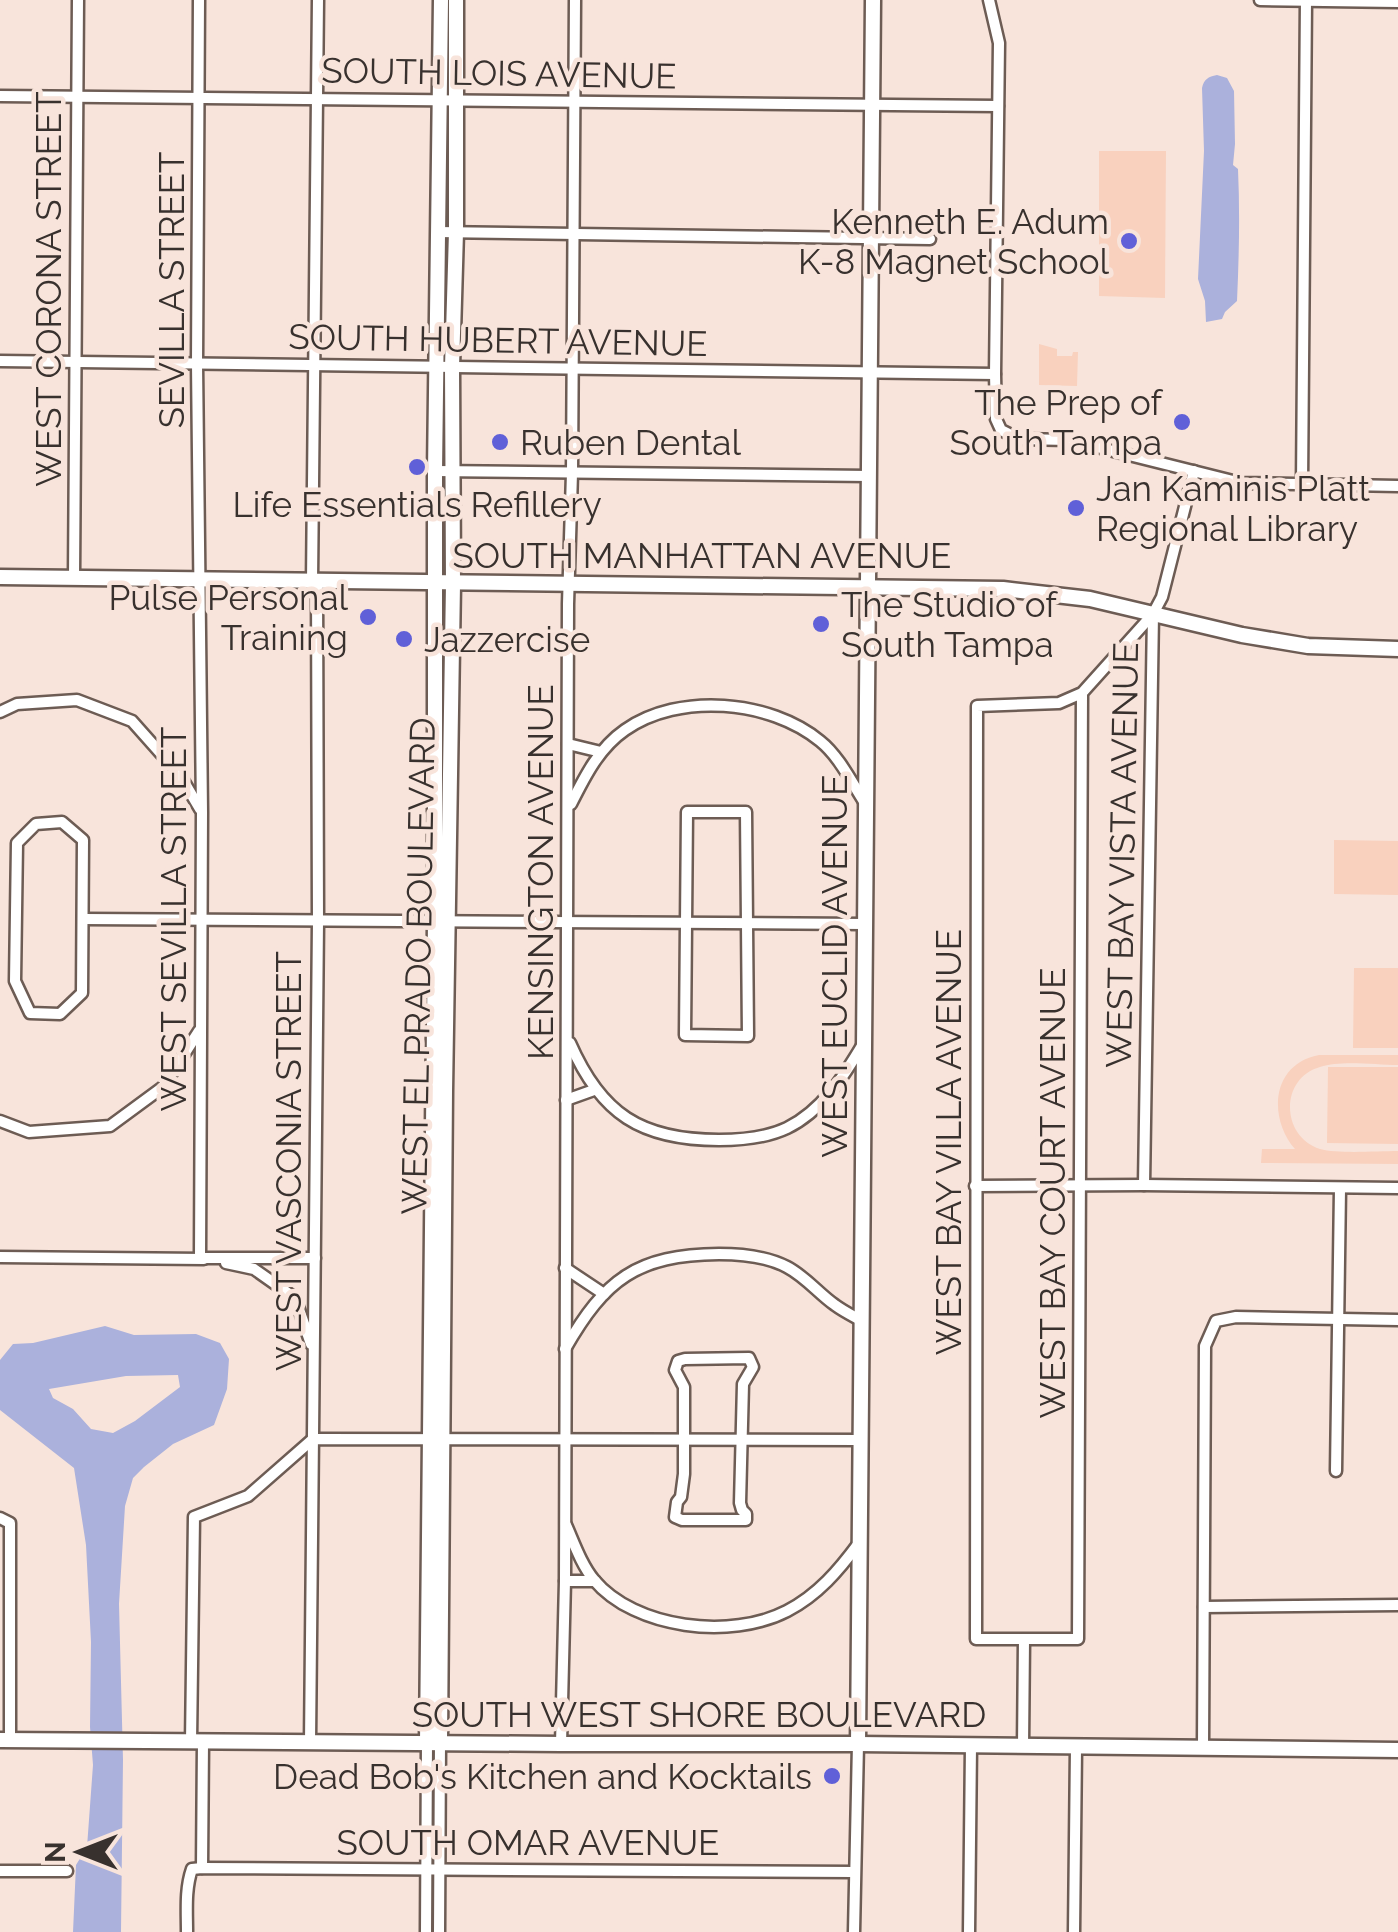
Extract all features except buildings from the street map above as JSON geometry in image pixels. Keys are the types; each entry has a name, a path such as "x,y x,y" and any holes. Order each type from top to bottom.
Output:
{"street":[{"name":"WEST CORONA STREET","path":"74,578 78,0"},
{"name":"SEVILLA STREET","path":"199,0 200,580"},
{"name":"WEST VASCONIA STREET","path":"310,1742 318,922 314,581 318,0"},
{"name":"WEST EL PRADO BOULEVARD","path":"439,1932 434,1742 442,778 435,638 435,472 456,232 441,0"},
{"name":"WEST EL PRADO BOULEVARD","path":"442,778 452,638 452,472 437,232 456,0"},
{"name":"KENSINGTON AVENUE","path":"562,1744 575,0"},
{"name":"WEST EUCLID AVENUE","path":"854,1932 874,0"},
{"path":"989,0 1000,43 996,419 1001,430 1018,439 1069,440 1241,483 1398,486"},
{"path":"1260,0 1398,2"},
{"path":"1302,484 1306,0"},
{"name":"SOUTH LOIS AVENUE","path":"0,96 998,106"},
{"path":"437,232 930,239"},
{"name":"SOUTH HUBERT AVENUE","path":"0,361 996,374"},
{"name":"WEST BAY VISTA AVENUE","path":"1144,1185 1153,614 1162,597 1194,471"},
{"path":"435,472 870,476"},
{"path":"435,528 452,527"},
{"name":"SOUTH MANHATTAN AVENUE","path":"0,577 1003,589 1090,600 1308,646 1398,649"},
{"name":"WEST SEVILLA STREET","path":"200,580 200,1258"},
{"path":"1082,692 1153,614"},
{"path":"435,638 452,638"},
{"name":"WEST BAY VILLA AVENUE","path":"1024,1640 976,1639 977,706 1059,704 1082,692"},
{"name":"WEST BAY COURT AVENUE","path":"1024,1640 1078,1638 1082,692"},
{"path":"0,712 17,704 77,700 132,721 180,774 202,812"},
{"path":"569,810 600,752 623,731 668,710 694,706 760,710 802,728 824,744 866,804"},
{"path":"568,744 600,752"},
{"path":"688,812 746,812 748,1036 685,1034 687,923 688,812"},
{"path":"62,822 83,840 82,993 60,1014 30,1013 14,981 17,844 36,824 62,822"},
{"path":"83,919 865,924"},
{"path":"0,981 14,981"},
{"path":"0,1122 29,1132 110,1126 163,1088 201,1028"},
{"path":"568,1037 594,1090 616,1110 640,1126 664,1135 713,1140 761,1136 786,1128 814,1109 843,1077 863,1044"},
{"path":"566,1100 594,1090"},
{"path":"975,1186 1398,1188"},
{"path":"1336,1471 1340,1188"},
{"path":"564,1350 604,1294 637,1268 684,1255 728,1254 784,1265 834,1304 862,1320"},
{"path":"0,1257 315,1258"},
{"path":"200,1258 254,1268 295,1298 314,1356"},
{"path":"565,1268 604,1294"},
{"path":"1203,1748 1204,1346 1216,1321 1236,1317 1398,1320"},
{"path":"749,1358 754,1367 742,1384 742,1440 740,1502 746,1520 675,1517 683,1487 684,1387 676,1370 678,1362 749,1358"},
{"path":"188,1932 187,1889 192,1869 202,1868 194,1517 248,1496 313,1438 861,1440"},
{"path":"0,1518 10,1523 5,1740"},
{"path":"564,1519 595,1581 620,1603 672,1623 705,1626 766,1620 788,1610 837,1572 859,1542"},
{"path":"565,1581 595,1581"},
{"path":"1204,1607 1398,1604"},
{"path":"1023,1746 1024,1640"},
{"name":"SOUTH WEST SHORE BOULEVARD","path":"5,1740 1398,1750"},
{"name":"WEST EL PRADO BOULEVARD","path":"426,1932 434,1742"},
{"path":"970,1932 971,1746"},
{"path":"1074,1932 1076,1748"},
{"name":"SOUTH OMAR AVENUE","path":"202,1868 854,1872"},
{"path":"0,1871 66,1871"}],"shaded area":[{"path":"1099,151 1166,151 1165,298 1099,296"},
{"path":"1039,344 1057,349 1057,356 1078,352 1077,386 1039,385"},
{"path":"1334,840 1398,841 1398,895 1334,894"},
{"path":"1354,968 1398,968 1398,1048 1353,1048"},
{"path":"1319,1055 1398,1055 1398,1065 1338,1064 1307,1073 1292,1094 1290,1107 1298,1132 1320,1149 1398,1151 1398,1164 1261,1163 1262,1149 1295,1149 1281,1122 1279,1094 1291,1069"},
{"path":"1328,1067 1398,1067 1398,1144 1327,1143"}],"water":[{"path":"1217,75 1227,78 1234,91 1233,165 1238,169 1239,202 1237,301 1222,319 1206,322 1198,279 1204,151 1202,88 1207,79"},
{"path":"105,1326 134,1335 196,1334 220,1343 229,1359 227,1389 214,1425 173,1444 144,1467 133,1478 125,1506 119,1604 123,1760 121,1932 73,1932 76,1865 87,1847 93,1765 86,1545 74,1468 0,1410 0,1360 13,1344","holes":["178,1375 180,1387 113,1433 91,1429 73,1409 53,1398 49,1389 126,1376"]}],"place":[{"name":"Kenneth E. Adum K-8 Magnet School","path":"1129,241"},
{"name":"The Prep of South Tampa","path":"1182,422"},
{"name":"Ruben Dental","path":"500,442"},
{"name":"Life Essentials Refillery","path":"417,467"},
{"name":"Jan Kaminis Platt Regional Library","path":"1076,508"},
{"name":"Pulse Personal Training","path":"368,617"},
{"name":"The Studio of South Tampa","path":"821,624"},
{"name":"Jazzercise","path":"404,639"},
{"name":"Dead Bob's Kitchen and Kocktails","path":"832,1776"}]}
